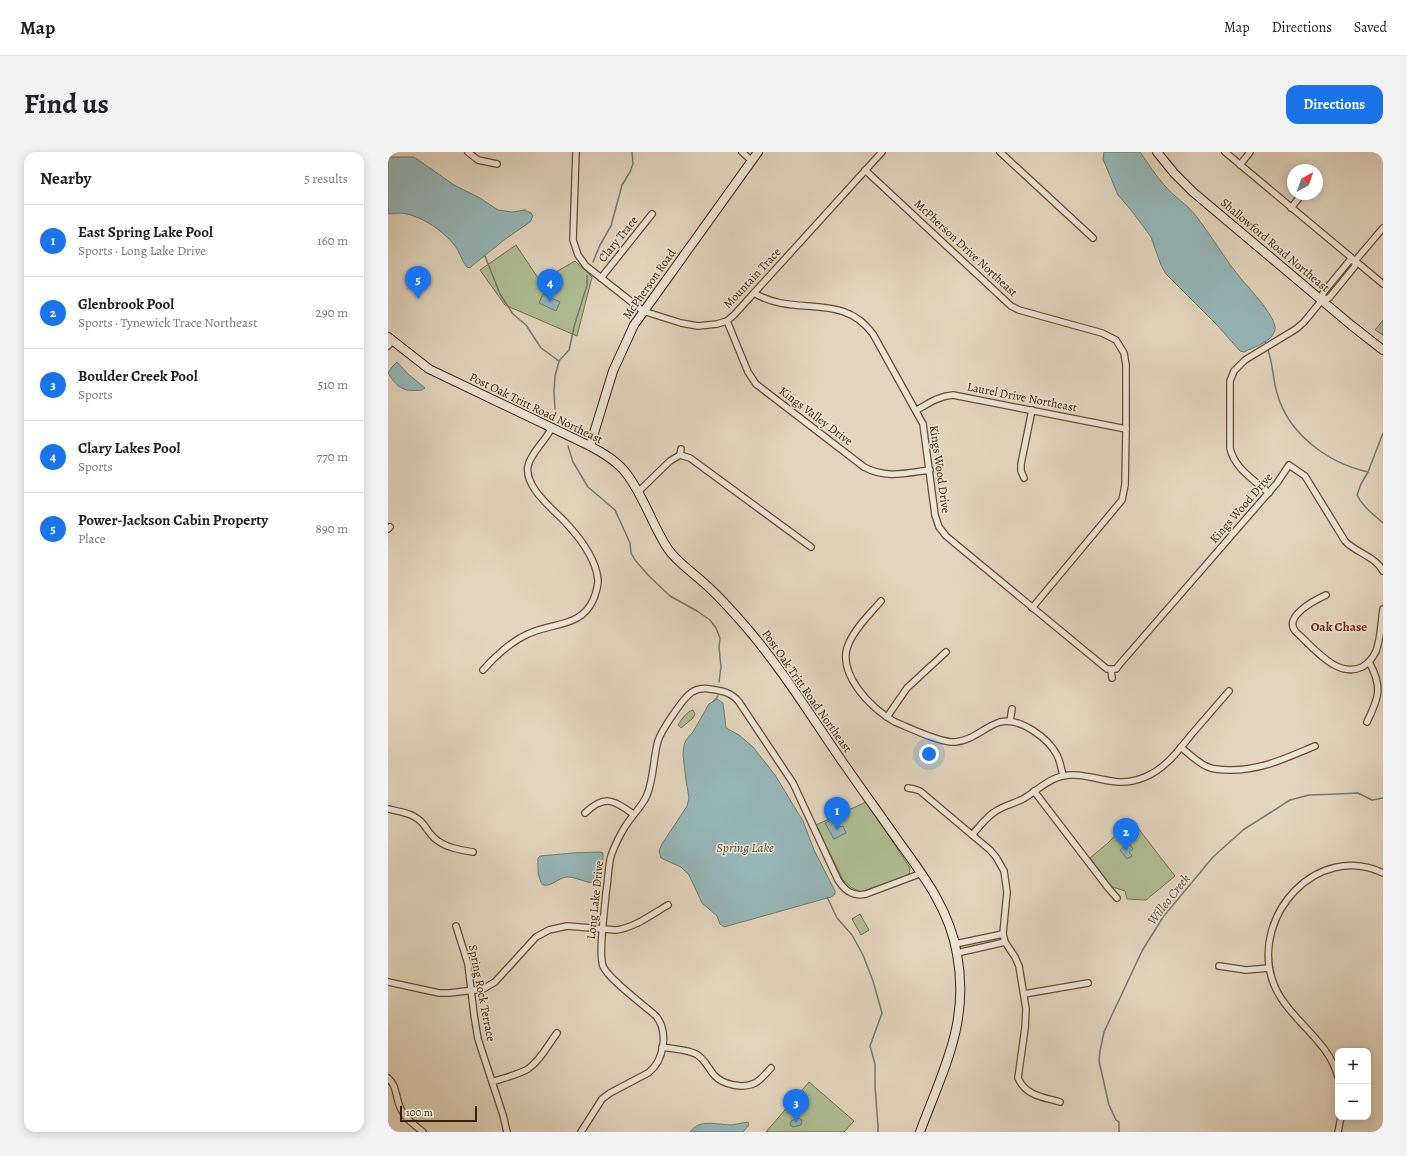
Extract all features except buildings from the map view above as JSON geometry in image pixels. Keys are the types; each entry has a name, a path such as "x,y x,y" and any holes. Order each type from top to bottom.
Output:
{"street":[{"path":"468,152 478,160 497,164"},
{"name":"Mountain Trace","path":"576,152 573,240 574,248 581,261 643,311 675,321 698,326 713,325 727,321 882,152"},
{"path":"742,152 752,161"},
{"name":"McPherson Road","path":"590,446 618,357 634,325 758,152"},
{"path":"1000,152 1093,238"},
{"name":"Shallowford Road Northeast","path":"1157,152 1174,173 1193,192 1383,350"},
{"path":"1225,152 1383,284"},
{"path":"1240,165 1250,152"},
{"name":"McPherson Drive Northeast","path":"865,170 1011,306 1019,310 1102,333 1116,340 1124,352 1126,358 1126,429 1125,485 1122,500 1032,608"},
{"path":"1291,208 1297,200"},
{"name":"Clary Trace","path":"602,278 652,214"},
{"path":"1268,493 1237,464 1231,453 1230,381 1234,371 1241,364 1296,329 1304,322 1322,300 1329,298 1355,266 1355,261 1383,228"},
{"name":"Kings Wood Drive","path":"754,293 766,300 784,305 846,311 861,320 873,334 917,410 923,424 935,516 939,528 946,536 1103,667 1111,670 1116,669 1283,476 1289,465 1305,476 1344,541 1377,563 1383,571"},
{"name":"Kings Valley Drive","path":"727,321 748,372 756,384 864,467 876,473 887,475 930,470"},
{"name":"Post Oak Tritt Road Northeast","path":"389,342 429,369 590,446 620,467 638,492 668,549 725,604 765,649 843,763 922,873 941,906 956,948 960,974 961,999 957,1031 948,1060 920,1132"},
{"name":"Laurel Drive Northeast","path":"917,410 937,398 953,395 1126,429"},
{"path":"1024,478 1021,471 1021,464 1032,410"},
{"path":"483,670 490,661 527,634 572,621 582,616 592,604 598,587 596,571 587,552 570,527 540,496 532,484 528,472 531,458 552,427"},
{"path":"680,448 680,455"},
{"path":"638,492 670,461 680,455 690,458 811,547"},
{"path":"1326,594 1309,604 1289,624 1329,662 1344,669 1355,669 1369,662 1376,651 1378,644 1383,609"},
{"path":"881,601 852,637 847,647 846,658 848,669 855,684 871,705 887,717 909,728 942,740 954,742 970,738 996,724 1010,721 1028,727 1050,745 1058,756 1063,775"},
{"path":"887,717 907,688 946,652"},
{"path":"1367,722 1377,700 1380,685 1376,671 1369,662"},
{"path":"1111,670 1112,678"},
{"name":"Long Lake Drive","path":"581,1132 597,1105 606,1096 653,1069 659,1059 662,1047 663,1032 659,1019 613,978 604,968 601,957 603,929 610,859 620,836 633,814 643,803 648,793 659,736 692,692 701,689 726,691 735,697 739,702 788,774 798,792 838,880 843,887 853,894 859,895 922,873"},
{"path":"972,835 992,813 1023,798 1048,780 1063,775 1078,775 1112,782 1122,782 1135,780 1150,774 1164,766 1229,691"},
{"path":"1010,721 1012,709"},
{"path":"1181,747 1209,768 1218,770 1236,770 1256,768 1271,764 1315,746"},
{"path":"908,788 920,791 990,850 1004,871 1008,892 1003,934 1005,942 1018,961 1026,1009 1018,1078 1021,1085 1026,1090 1060,1102"},
{"path":"1034,791 1117,898"},
{"path":"585,814 597,803 612,801 620,804 633,814"},
{"path":"388,809 414,816 434,838 441,843 447,846 473,852"},
{"path":"1335,1070 1329,1056 1320,1043 1281,1000 1274,986 1269,968 1269,946 1274,924 1284,904 1300,885 1318,873 1339,867 1360,866 1383,872"},
{"path":"388,982 439,993 482,990 490,986 536,937 549,930 567,926 616,930 628,928 668,905"},
{"name":"Spring Rock Terrace","path":"456,926 467,959 476,1031 507,1132"},
{"path":"956,948 1003,934"},
{"path":"956,948 1005,942"},
{"path":"1219,966 1246,970 1269,968"},
{"path":"1024,994 1088,983"},
{"path":"492,1082 520,1073 529,1068 557,1033"},
{"path":"662,1047 695,1053 704,1061 716,1077 728,1084 751,1084 759,1080 771,1068"},
{"path":"388,1078 395,1087 398,1104 404,1115 423,1132"},
{"path":"1338,1132 1340,1120"}],"green space":[{"path":"516,245 540,281 575,261 592,277 577,336 505,305 480,270"},
{"path":"1383,320 1383,335 1375,330"},
{"path":"693,710 695,714 693,718 681,728 678,725 686,714"},
{"path":"866,802 910,868 909,875 861,892 852,888 843,880 816,825"},
{"path":"1131,819 1175,876 1146,900 1127,899 1125,891 1110,885 1090,858 1109,842"},
{"path":"860,914 869,930 861,935 852,919"},
{"path":"809,1082 854,1121 844,1132 766,1132"}],"water":[{"path":"1104,152 1140,152 1155,174 1172,194 1196,216 1236,272 1268,311 1275,325 1275,330 1267,341 1244,352 1240,351 1217,325 1166,274 1161,265 1151,237 1118,195 1103,159"},
{"path":"388,157 414,157 454,185 480,198 498,210 512,212 525,210 533,216 530,222 504,240 470,268 467,267 457,248 438,229 415,216 400,213 388,214"},
{"path":"543,294 560,302 556,311 539,303"},
{"path":"397,362 408,374 425,388 422,390 406,390 398,386 388,373"},
{"name":"Spring Lake","path":"717,699 723,703 726,728 739,735 753,747 775,775 803,821 814,850 835,891 835,894 831,897 724,927 720,924 717,916 702,903 689,875 681,867 661,858 659,851 662,844 687,806 689,798 683,755 684,745 709,704"},
{"path":"835,818 838,827 843,826 846,833 834,839 825,823"},
{"path":"1129,843 1133,849 1129,852 1132,856 1127,859 1120,850"},
{"path":"603,853 603,860 600,882 592,883 576,878 564,877 550,885 543,885 541,882 538,869 538,858 540,856"},
{"path":"798,1118 802,1120 801,1125 793,1127 790,1125 791,1121"},
{"path":"748,1122 749,1125 743,1132 690,1132 699,1125 709,1123 732,1125"}],"waterway":[{"path":"593,262 600,245 611,226 622,185 633,164 632,152"},
{"path":"485,256 500,294 513,314 526,325 541,348 559,361"},
{"path":"555,409 555,376 559,361 569,350 574,327 587,285 587,276"},
{"path":"1265,342 1270,354 1275,387 1282,408 1300,434 1325,454 1338,462 1368,472"},
{"name":"Willeo Creek","path":"1383,433 1368,472 1357,495 1365,507 1383,523"},
{"path":"568,446 573,462 588,487 615,510 630,543 631,553 635,560 670,596 710,620 716,628 720,638 719,647 721,667 719,682"},
{"path":"713,702 718,696"},
{"name":"Willeo Creek","path":"1119,1132 1119,1122 1116,1120 1109,1105 1099,1061 1100,1051 1104,1032 1142,951 1163,917 1213,857 1243,830 1290,800 1309,795 1358,793 1372,800 1383,798"},
{"path":"827,897 837,918 852,935 863,955 873,981 882,1013 870,1046 875,1064 878,1132"}],"place":[{"name":"Power-Jackson Cabin Property","path":"418,299"},
{"name":"Clary Lakes Pool","path":"550,302"},
{"name":"East Spring Lake Pool","path":"837,830"},
{"name":"Glenbrook Pool","path":"1126,851"},
{"name":"Boulder Creek Pool","path":"796,1122"}],"district":[{"name":"Oak Chase","path":"1339,626"}]}
